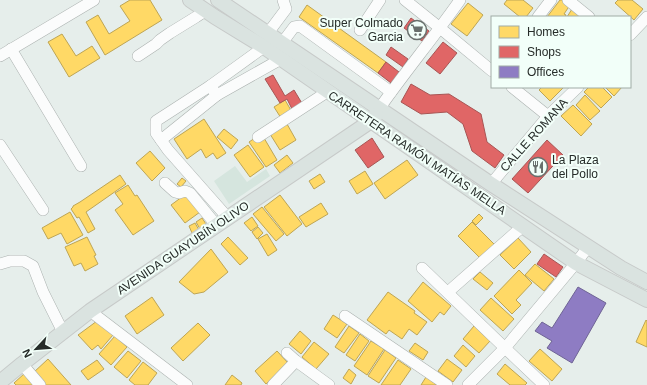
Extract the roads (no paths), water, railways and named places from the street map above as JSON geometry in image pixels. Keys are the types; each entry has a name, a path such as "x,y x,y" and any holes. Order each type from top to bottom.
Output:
{"main road":[{"name":"CARRETERA RAMÓN MATÍAS MELLA","path":"223,1 282,43 523,226 576,263 647,300"},
{"name":"CARRETERA RAMÓN MATÍAS MELLA","path":"201,6 264,47 327,92 375,115 491,184 621,268 647,282"},
{"name":"AVENIDA GUAYUBÍN OLIVO","path":"0,382 90,311 222,222 375,115"}],"street":[{"path":"0,56 94,0"},
{"path":"268,33 286,9 283,0"},
{"path":"360,30 380,0"},
{"path":"405,0 491,70"},
{"path":"375,115 460,0"},
{"path":"539,16 551,0"},
{"path":"568,0 587,16"},
{"path":"138,56 170,32 196,17 201,6 223,1"},
{"path":"631,34 647,17"},
{"path":"282,43 294,27 300,26 391,92"},
{"path":"222,222 156,133 156,121 210,86 264,47"},
{"path":"11,49 81,166"},
{"path":"161,140 217,95 281,59"},
{"path":"210,86 217,95"},
{"path":"513,88 548,116"},
{"name":"CALLE ROMANA","path":"491,184 548,116 577,88"},
{"path":"258,137 327,92"},
{"path":"0,145 42,210"},
{"path":"165,183 175,192 179,193 185,191 190,193 222,222"},
{"path":"448,292 523,226"},
{"path":"468,385 505,348 588,247"},
{"path":"0,264 10,261 24,261 33,266 43,292 63,332"},
{"path":"422,268 544,385"},
{"path":"90,311 186,385"},
{"path":"345,316 447,385"},
{"path":"287,353 329,385"},
{"path":"273,385 296,361"},
{"path":"22,364 40,385"}],"place":[{"name":"Super Colmado Garcia","path":"417,30"},
{"name":"La Plaza del Pollo","path":"538,167"}]}
